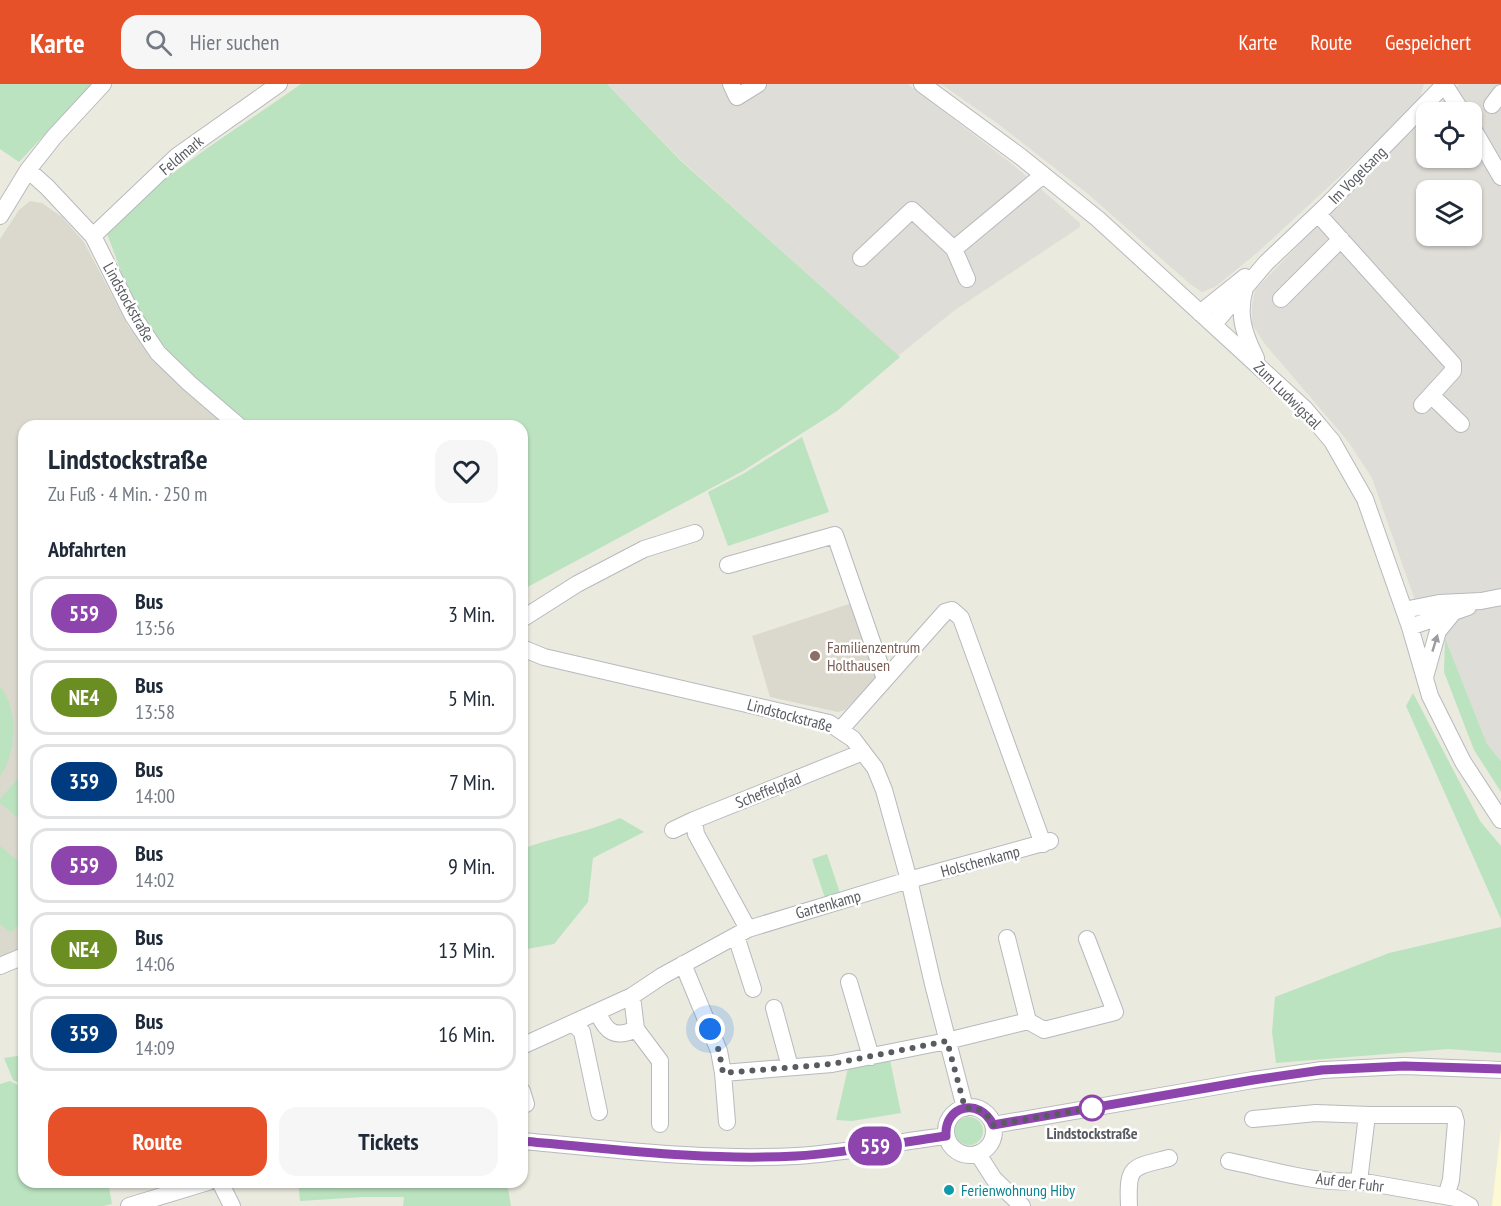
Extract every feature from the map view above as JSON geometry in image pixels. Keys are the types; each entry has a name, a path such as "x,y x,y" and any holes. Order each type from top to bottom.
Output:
{"street":[{"path":"0,216 28,170 54,137 103,84"},
{"name":"Feldmark","path":"93,236 177,156 279,84"},
{"path":"731,84 737,97 758,84"},
{"name":"Zum Ludwigstal","path":"922,84 1098,219 1305,408 1332,441 1368,505 1378,530 1430,696 1463,762 1501,820"},
{"path":"1444,84 1456,102"},
{"name":"Im Vogelsang","path":"1214,324 1266,263 1318,214 1444,84"},
{"path":"1482,144 1501,177"},
{"path":"0,194 28,170"},
{"name":"Lindstockstraße","path":"28,170 93,236 133,316 158,353 232,420"},
{"path":"954,249 1043,175"},
{"path":"861,258 912,210 954,249 967,279"},
{"path":"1318,214 1453,364 1453,371 1426,400 1461,424"},
{"path":"1281,298 1341,239"},
{"name":"Im Vogelsang","path":"1200,313 1235,284 1266,263"},
{"path":"1245,287 1241,304 1241,322 1261,367"},
{"path":"528,614 577,584 644,549 695,533"},
{"path":"728,565 835,535 885,679 841,729"},
{"path":"1404,610 1439,603 1481,601 1501,597"},
{"path":"1410,627 1481,601"},
{"name":"Holschenkamp","path":"885,679 945,612 952,610 961,618 1046,843 909,880"},
{"path":"1425,677 1438,631 1453,613"},
{"name":"Lindstockstraße","path":"528,650 544,657 829,723 853,739 875,768 884,790 909,880 965,1108"},
{"name":"Scheffelpfad","path":"673,830 863,752"},
{"path":"694,820 696,834 742,933 753,989"},
{"name":"Gartenkamp","path":"528,1043 632,996 683,964 742,933 909,880"},
{"path":"1007,938 1028,1021"},
{"path":"723,1073 832,1064 947,1041 1028,1021 1044,1030 1115,1011 1087,939"},
{"path":"0,966 18,958"},
{"path":"683,964 719,1051 727,1122"},
{"path":"849,982 871,1057"},
{"path":"632,996 636,1029 660,1060 660,1124"},
{"path":"774,1008 789,1067"},
{"path":"598,1012 604,1026 611,1032 626,1034 636,1029"},
{"path":"573,1023 582,1032 599,1112"},
{"path":"993,1125 1322,1070 1404,1066 1501,1070"},
{"path":"965,1108 979,1109 985,1113 993,1125 991,1142 978,1154 958,1152 948,1142 946,1136 950,1118 954,1113 965,1108"},
{"path":"1253,1119 1316,1113 1455,1115 1451,1180 1446,1196"},
{"path":"1359,1181 1367,1115"},
{"path":"528,1142 664,1154 780,1156 839,1152 946,1136"},
{"path":"978,1154 994,1179 1022,1206"},
{"path":"1129,1206 1128,1182 1132,1170 1137,1166 1169,1158"},
{"name":"Auf der Fuhr","path":"1229,1161 1321,1179 1359,1181 1446,1196 1456,1198 1470,1206"},
{"path":"129,1206 188,1188"},
{"path":"223,1188 232,1206"}],"shaded area":[{"path":"607,84 908,84 1012,164 1080,223 1080,227 955,310 898,356 680,159"},
{"path":"941,84 1424,84 1416,106 1258,252 1215,287 1202,292 1088,194 997,123"},
{"path":"1460,84 1501,84 1501,761 1487,744 1445,638 1424,626 1372,478 1347,440 1264,343 1252,324 1255,290 1416,127 1416,168 1482,168 1482,102 1441,102"},
{"path":"30,201 42,203 62,217 84,242 128,326 166,372 219,420 18,420 18,952 0,960 0,239 19,210"},
{"name":"Familienzentrum Holthausen","path":"852,603 879,676 845,710 838,712 770,697 752,636"},
{"path":"1501,1128 1501,1206 1492,1206"}],"green space":[{"path":"0,84 92,84 19,162 0,149"},
{"path":"301,84 607,84 680,160 900,357 837,411 743,471 528,587 528,420 246,420 178,361 152,332 126,285 106,231 151,190 200,153"},
{"path":"802,437 829,512 728,546 708,492 743,474"},
{"path":"1445,638 1487,744 1501,761 1501,792 1474,750 1444,672"},
{"path":"0,686 10,707 14,731 10,755 0,776"},
{"path":"1413,693 1480,821 1501,846 1501,919 1406,706"},
{"path":"18,778 18,818 0,803 0,799"},
{"path":"620,818 644,832 593,858 588,902 554,944 528,949 528,847"},
{"path":"0,846 18,861 18,925 11,933 0,924"},
{"path":"827,854 840,893 825,898 812,859"},
{"path":"1501,927 1501,1053 1448,1049 1276,1063 1272,1032 1275,997 1389,953"},
{"path":"18,1056 18,1082 13,1080 4,1058"},
{"path":"890,1060 901,1113 852,1121 836,1120 848,1068"},
{"path":"10,1081 18,1085 18,1188 109,1188 112,1204 104,1206 0,1206 0,1084"},
{"path":"969,1117 979,1121 983,1131 979,1141 969,1145 959,1141 955,1131 959,1121"},
{"path":"299,1188 508,1188 511,1206 403,1206 404,1197 300,1201"}],"bus line":[{"name":"559","path":"528,1142 664,1154 740,1157 798,1156 946,1136 947,1124 954,1113 972,1107 985,1113 993,1125 1322,1070 1404,1066 1501,1069"}],"place":[{"name":"Familienzentrum Holthausen","path":"815,656"},
{"name":"Lindstockstraße","path":"1092,1108"},
{"name":"Ferienwohnung Hiby","path":"949,1190"}],"route":[{"path":"710,1029 719,1051 723,1073 832,1064 947,1041 965,1108 979,1109 990,1118 993,1125 1092,1108"}]}
